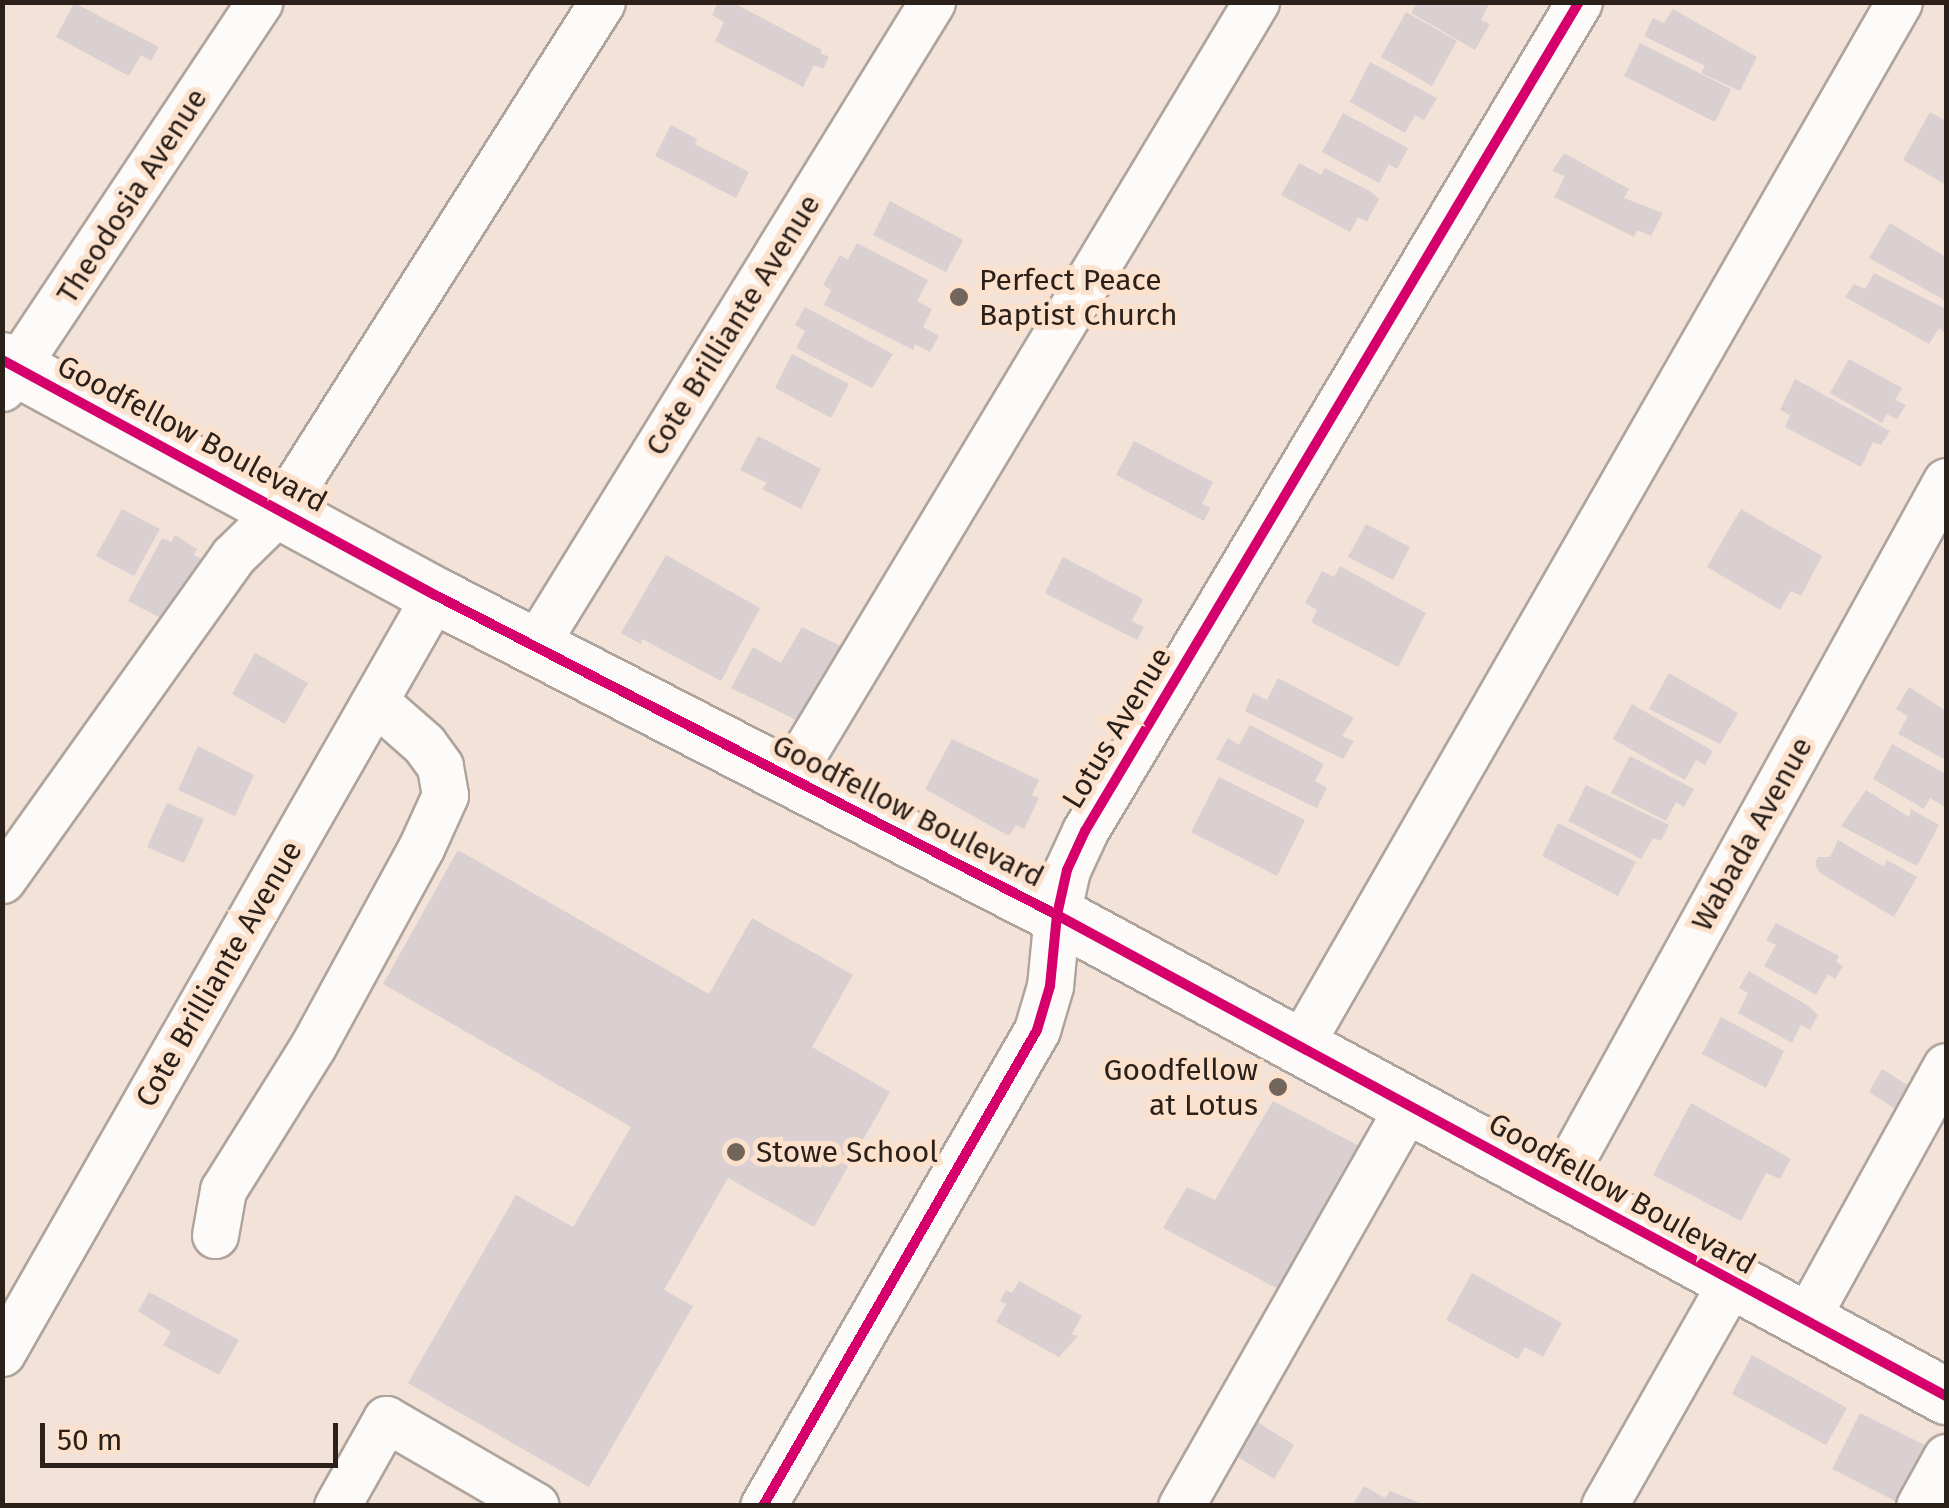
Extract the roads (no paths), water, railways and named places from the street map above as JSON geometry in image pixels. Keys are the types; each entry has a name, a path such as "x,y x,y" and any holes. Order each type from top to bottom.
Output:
{"main road":[{"name":"Goodfellow Boulevard","path":"8,372 1056,915 1946,1396"}],"street":[{"name":"Theodosia Avenue","path":"8,372 259,2"},
{"path":"2,880 233,556 280,510 602,2"},
{"name":"Cote Brilliante Avenue","path":"534,647 932,2"},
{"path":"789,778 1256,2"},
{"name":"Lotus Avenue","path":"764,1506 1037,1030 1050,986 1056,915 1067,870 1085,831 1579,2"},
{"path":"1299,1047 1899,2"},
{"name":"Wabada Avenue","path":"1557,1187 1946,481"},
{"name":"Cote Brilliante Avenue","path":"2,1353 435,595"},
{"path":"216,1235 224,1190 313,1046 422,848 444,795 440,766 424,744 374,700"},
{"path":"1804,1321 1946,1066"},
{"path":"1181,1506 1408,1106"},
{"path":"1604,1506 1731,1282"},
{"path":"337,1506 386,1420 536,1506"},
{"path":"1920,1506 1946,1457"}],"place":[{"name":"Perfect Peace Baptist Church","path":"959,297"},
{"name":"Goodfellow at Lotus","path":"1278,1087"},
{"name":"Stowe School","path":"736,1152"}]}
